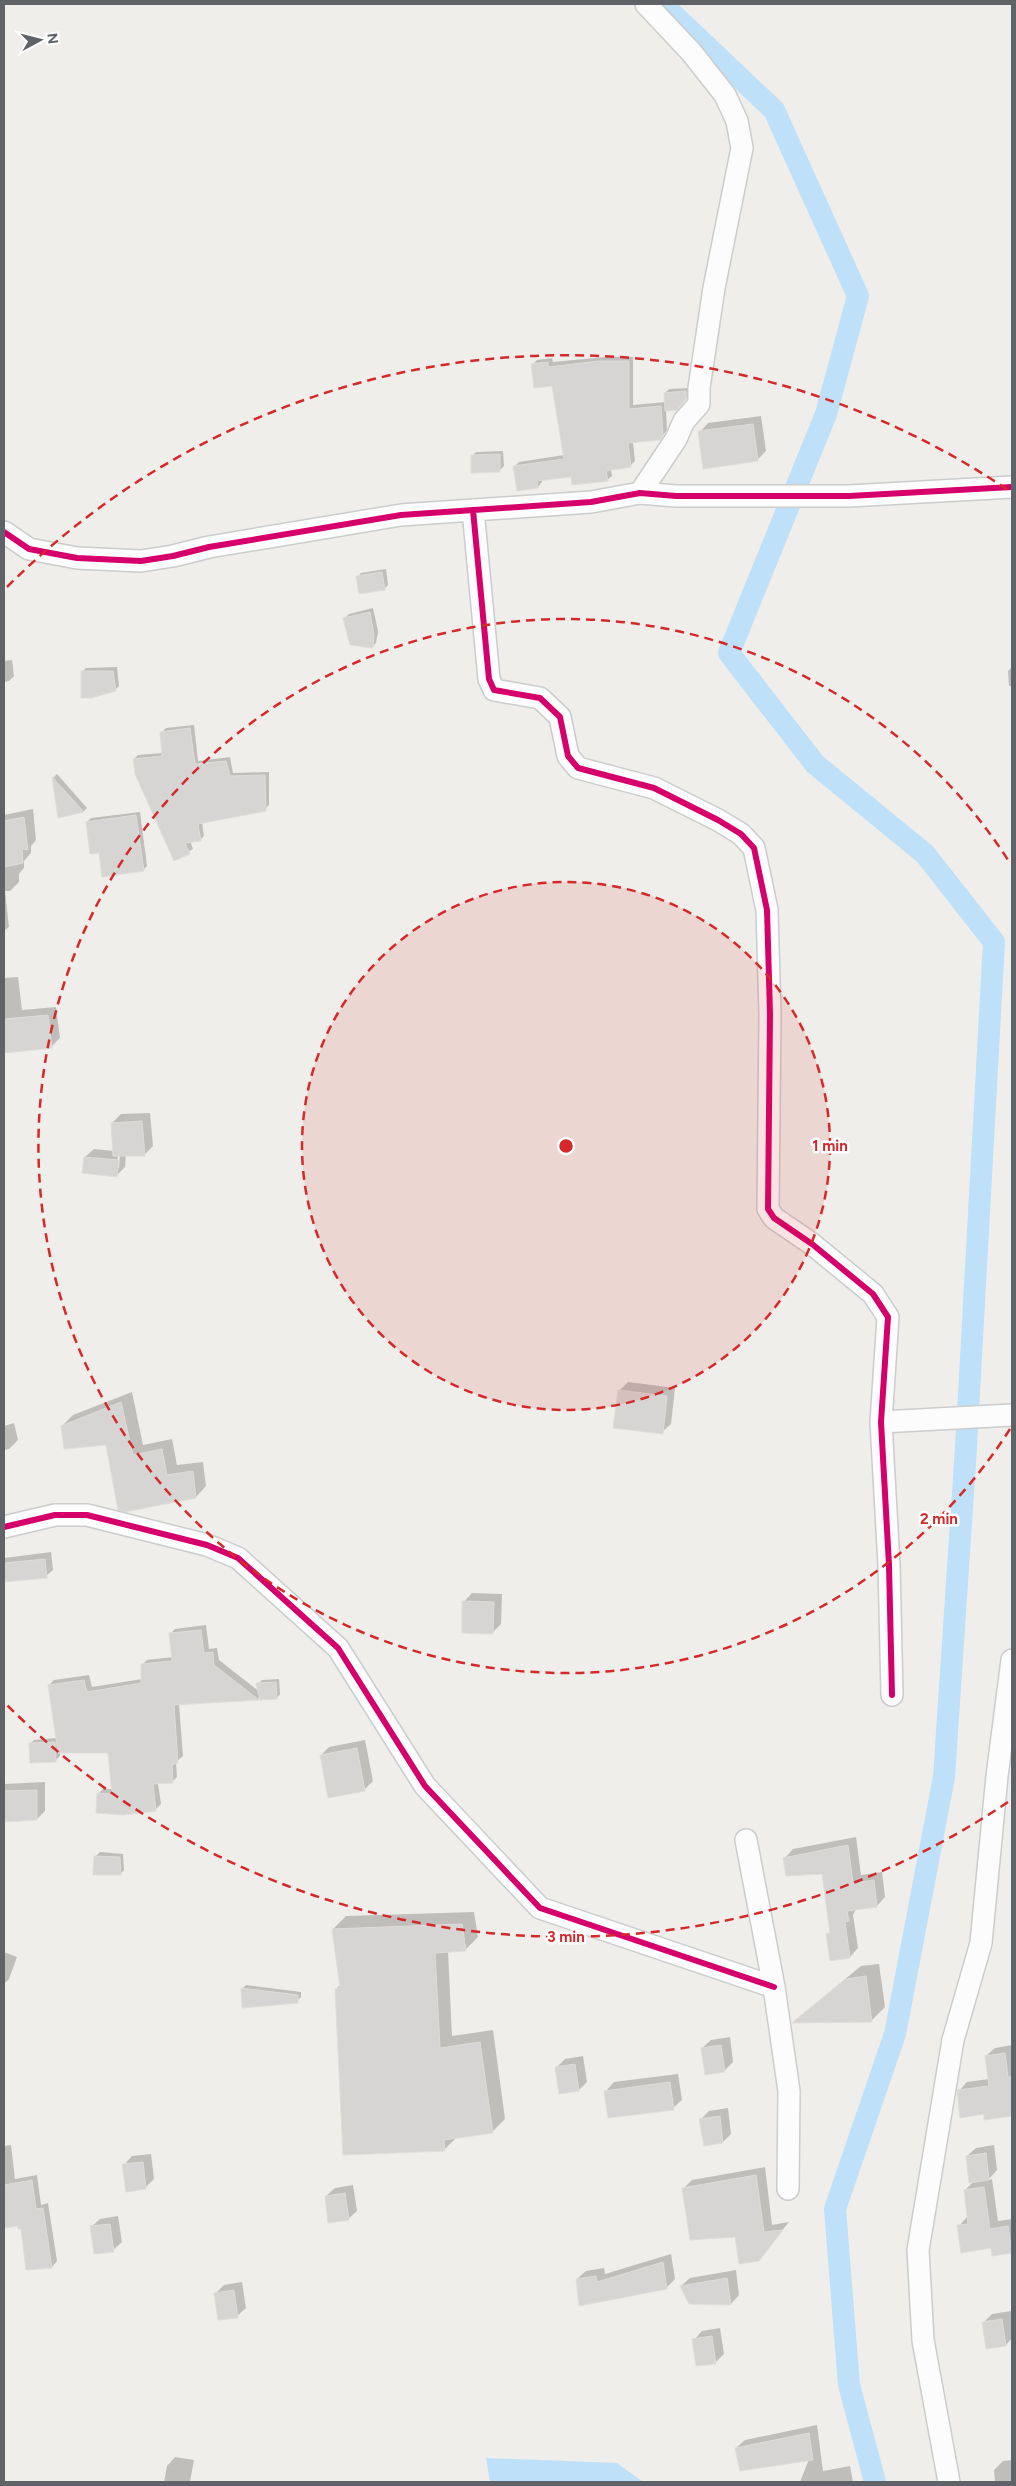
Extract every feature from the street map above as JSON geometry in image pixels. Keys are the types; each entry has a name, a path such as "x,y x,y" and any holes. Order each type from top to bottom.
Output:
{"street":[{"path":"640,493 676,439 684,421 699,404 699,388 714,288 742,148 737,121 725,95 692,52 646,4"},
{"path":"4,532 29,549 77,558 140,561 174,556 209,547 401,515 591,502 640,493 676,496 849,496 1012,488"},
{"path":"473,510 489,679 494,690 540,698 560,717 568,756 578,768 654,788 718,820 741,834 754,848 767,919 770,1044 768,1209 774,1218 812,1244 874,1294 888,1317 881,1422 889,1565 892,1696"},
{"path":"881,1422 1004,1416"},
{"path":"4,1528 55,1515 87,1516 207,1545 238,1558 338,1648 425,1786 540,1908 774,1986"},
{"path":"949,2482 923,2340 918,2250 953,2040 981,1943 997,1776 1012,1660"},
{"path":"746,1840 774,1986 789,2091 788,2189"}],"water":[{"path":"486,2458 617,2463 643,2482 490,2482"}],"building":[{"path":"599,361 629,361 629,409 661,406 663,436 660,440 628,443 631,467 606,471 608,481 572,485 571,477 537,481 538,488 517,491 513,466 564,459 552,386 534,388 531,364 548,362 548,367"},
{"path":"686,391 686,399 677,410 665,411 664,393"},
{"path":"753,424 758,461 703,469 698,431"},
{"path":"500,454 500,472 471,473 471,455"},
{"path":"382,572 385,590 359,594 356,576"},
{"path":"370,612 374,635 373,648 350,645 343,618"},
{"path":"81,671 113,671 116,691 91,698 81,698"},
{"path":"190,728 195,764 226,761 230,776 265,775 266,811 198,824 201,841 185,843 190,854 174,861 135,774 133,759 162,756 160,732"},
{"path":"52,777 84,812 58,818"},
{"path":"136,815 144,871 102,877 99,853 90,854 86,822"},
{"path":"24,817 28,850 22,849 23,863 4,867 4,821"},
{"path":"48,1015 52,1048 4,1053 4,1019"},
{"path":"142,1121 145,1156 113,1156 111,1123"},
{"path":"84,1157 119,1160 117,1177 82,1173"},
{"path":"618,1390 667,1396 663,1434 613,1428"},
{"path":"121,1402 133,1455 162,1449 167,1475 193,1471 196,1498 125,1512 118,1510 106,1445 64,1449 61,1426"},
{"path":"45,1559 47,1578 4,1582 4,1563"},
{"path":"462,1601 494,1602 493,1634 462,1633"},
{"path":"201,1630 204,1653 213,1652 214,1665 259,1700 174,1705 178,1763 172,1765 173,1783 153,1784 156,1811 123,1815 96,1813 97,1793 112,1794 108,1753 58,1753 48,1685 84,1680 87,1692 141,1683 141,1664 172,1661 169,1633"},
{"path":"276,1682 277,1699 260,1700 256,1683"},
{"path":"55,1742 56,1762 30,1763 29,1743"},
{"path":"357,1748 365,1791 328,1798 320,1755"},
{"path":"37,1790 37,1820 4,1822 4,1791"},
{"path":"848,1845 853,1883 874,1880 877,1907 847,1911 849,1921 845,1922 850,1958 830,1961 826,1934 830,1933 822,1874 786,1876 783,1858"},
{"path":"94,1856 120,1857 121,1875 93,1875"},
{"path":"462,1924 466,1951 435,1953 440,2048 480,2042 493,2133 444,2140 445,2151 343,2155 335,1989 340,1988 332,1929"},
{"path":"866,1976 872,2022 792,2023 846,1979"},
{"path":"241,1988 298,1995 298,2003 242,2008"},
{"path":"721,2045 725,2072 705,2075 701,2048"},
{"path":"1005,2053 1008,2077 1012,2077 1012,2116 984,2120 984,2114 960,2118 957,2090 989,2086 985,2056"},
{"path":"575,2064 579,2091 559,2094 555,2067"},
{"path":"670,2082 674,2110 608,2118 604,2091"},
{"path":"720,2116 723,2143 704,2146 699,2119"},
{"path":"986,2153 989,2180 969,2183 966,2156"},
{"path":"143,2162 146,2189 126,2192 122,2164"},
{"path":"756,2175 764,2232 783,2230 759,2261 739,2264 735,2237 690,2240 682,2188"},
{"path":"32,2180 36,2209 43,2208 52,2268 26,2270 21,2229 18,2229 18,2226 4,2228 4,2185"},
{"path":"984,2187 990,2229 1008,2226 1012,2253 992,2256 991,2248 961,2253 957,2225 968,2224 964,2190"},
{"path":"345,2193 349,2220 328,2223 325,2196"},
{"path":"110,2224 114,2252 94,2254 90,2226"},
{"path":"663,2262 667,2289 579,2306 576,2279 596,2276 597,2282"},
{"path":"727,2278 731,2305 689,2304 680,2286"},
{"path":"234,2290 238,2318 218,2320 214,2293"},
{"path":"1002,2319 1006,2346 986,2349 982,2322"},
{"path":"712,2336 716,2364 696,2366 692,2339"},
{"path":"809,2433 813,2460 740,2471 735,2448"}],"waterway":[{"path":"662,4 774,110 858,296 826,414 729,653 815,764 925,854 994,942 966,1448 944,1777 895,2034 835,2209 849,2385 875,2482"}],"cycle path":[{"path":"4,532 29,549 77,558 141,561 173,556 209,547 401,515 591,502 640,493 676,496 849,496 1012,487"},
{"path":"473,510 489,679 494,690 540,698 560,717 568,756 578,768 654,788 718,820 741,834 754,848 767,910 770,1014 768,1209 774,1218 812,1244 873,1294 888,1317 881,1422 889,1565 892,1695"},
{"path":"4,1527 55,1515 87,1515 207,1545 238,1558 338,1648 425,1786 540,1908 774,1987"}]}
